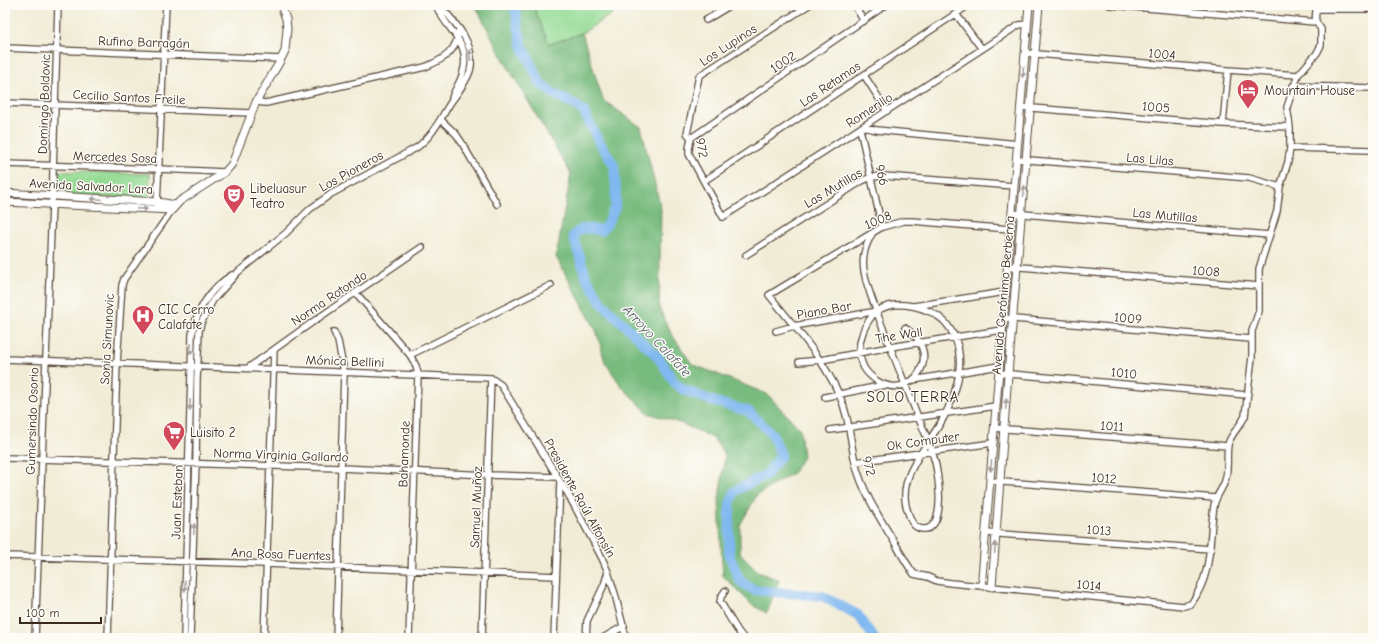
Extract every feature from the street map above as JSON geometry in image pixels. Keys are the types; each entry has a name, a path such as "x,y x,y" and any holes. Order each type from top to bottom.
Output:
{"street":[{"name":"Domingo Boldovic","path":"52,204 58,5"},
{"path":"157,206 166,5"},
{"name":"Sonia Simunovic","path":"108,638 117,363 120,296 124,278 174,208 190,193 225,172 236,156 256,102 281,59 286,44 286,19 281,5"},
{"name":"Los Pioneros","path":"190,366 194,322 204,303 219,285 238,272 286,233 315,206 331,194 422,144 441,120 466,79 470,67 471,57 470,48 459,29 437,5"},
{"name":"Los Pioneros","path":"437,5 458,37 464,54 463,74 454,91 451,102"},
{"path":"706,20 731,5"},
{"name":"Los Lupinos","path":"699,76 809,5"},
{"path":"854,5 864,21"},
{"name":"1002","path":"692,138 886,5"},
{"name":"Las Retamas","path":"704,181 969,5"},
{"name":"Avenida Gerónimo Berberna","path":"983,586 982,577 1029,5"},
{"name":"Avenida Gerónimo Berberna","path":"992,587 1039,5"},
{"path":"1110,5 1315,22"},
{"path":"1210,550 1214,506 1216,498 1224,485 1226,478 1230,438 1245,416 1252,357 1252,331 1259,311 1259,276 1261,261 1277,211 1280,187 1288,162 1290,148 1290,127 1287,107 1298,75 1317,53 1321,45 1321,29 1315,22 1314,17 1316,7 1373,9"},
{"path":"956,14 982,49"},
{"name":"Romerillo","path":"723,217 1019,25 1027,24"},
{"path":"256,102 266,104 336,86 425,67 439,62 455,46 459,29"},
{"name":"Rufino Barragán","path":"5,48 281,59"},
{"name":"1004","path":"1025,53 1298,75"},
{"path":"1223,124 1228,70"},
{"path":"864,75 887,111"},
{"name":"972","path":"699,76 687,133 692,138 689,154 723,217"},
{"path":"1293,86 1373,88"},
{"name":"Cecilio Santos Freile","path":"5,103 252,113"},
{"name":"1005","path":"1020,107 1223,124 1290,127"},
{"path":"441,120 456,134 497,204"},
{"path":"862,128 1018,144"},
{"name":"966","path":"862,128 882,227"},
{"path":"1290,148 1373,150"},
{"name":"Las Lilas","path":"1016,159 1249,178 1280,187"},
{"name":"Mercedes Sosa","path":"5,164 225,172"},
{"name":"Las Mutillas","path":"746,255 862,181 871,177 884,176 1014,186"},
{"name":"Avenida Salvador Lara","path":"5,193 174,208"},
{"name":"Avenida Salvador Lara","path":"5,202 157,206"},
{"name":"Gumersindo Osorio","path":"35,638 52,204"},
{"name":"Las Mutillas","path":"1012,213 1269,235"},
{"name":"1008","path":"769,295 882,227 904,221 912,221 1010,229"},
{"path":"874,232 864,250 863,261 866,282 890,347 928,442 932,451 938,477 940,497 939,509 934,523 931,527 926,529 920,529 916,526 908,515 904,499 905,492 909,475 921,453 928,442 946,413 954,393 959,373 960,354 954,337 944,322 936,315 925,310 912,307"},
{"name":"Norma Rotondo","path":"248,368 422,247"},
{"name":"1008","path":"1007,266 1260,286"},
{"name":"Los Pioneros","path":"198,366 199,331 204,314 213,300 238,272"},
{"path":"410,355 551,285"},
{"path":"912,307 1005,292"},
{"name":"Bahamonde","path":"356,294 410,355 416,366 418,374 409,638"},
{"name":"972","path":"769,295 821,360 839,394 845,409 855,462 867,496 914,574 928,577 937,581 992,587"},
{"name":"Piano Bar","path":"776,331 794,326 877,311 894,306 912,307"},
{"path":"877,311 867,323 860,342 859,352 862,365 876,380 899,386 913,380 921,370 924,363 923,348 913,333 905,328"},
{"name":"1009","path":"1003,318 1251,339"},
{"name":"The Wall","path":"799,362 821,360 859,352 1002,330"},
{"path":"334,332 338,342 344,372 336,638"},
{"path":"264,638 274,350"},
{"name":"Mónica Bellini","path":"5,359 491,378"},
{"name":"Juan Esteban","path":"184,638 190,366"},
{"name":"Juan Esteban","path":"190,638 198,366"},
{"name":"1010","path":"913,380 959,373 999,370 1008,374 1247,395"},
{"name":"Samuel Muñoz","path":"482,638 491,378"},
{"name":"Presidente Raúl Alfonsín","path":"491,378 501,385 559,479 602,558 608,572 604,585 587,621 586,638"},
{"path":"825,397 887,384"},
{"path":"830,430 996,406"},
{"name":"1011","path":"994,428 1228,446"},
{"name":"Ok Computer","path":"855,462 993,443"},
{"name":"Norma Virginia Gallardo","path":"5,458 270,465 559,479"},
{"path":"554,638 559,479"},
{"name":"1012","path":"990,481 1216,498"},
{"name":"1013","path":"986,533 1210,550"},
{"name":"1014","path":"992,587 1184,606 1191,604 1198,594 1206,572 1210,550"},
{"name":"Ana Rosa Fuentes","path":"5,556 186,561 556,576"},
{"path":"608,572 624,626 626,638"},
{"path":"725,591 720,602 742,637"},
{"path":"603,638 624,626"}],"green space":[{"path":"475,5 533,5 549,44 582,33 603,100 641,127 661,209 659,308 673,336 692,364 767,394 800,429 803,457 793,473 757,495 740,525 740,553 758,572 779,580 767,613 752,605 723,576 719,499 725,455 713,438 680,423 648,413 622,387 605,362 596,330 556,257 571,174 502,57"},
{"path":"533,5 626,5 582,33 549,45"},
{"path":"56,171 150,174 149,199 55,195"}],"waterway":[{"name":"Arroyo Calafate","path":"514,5 522,45 540,83 554,94 574,104 584,112 598,140 614,165 616,190 615,207 607,224 601,231 582,229 573,236 587,279 602,303 658,357 675,383 684,390 715,402 748,411 772,434 781,455 767,474 735,491 730,504 729,555 740,581 754,590 822,596 858,615 874,638"}],"place":[{"name":"Mountain House","path":"1248,110"},
{"name":"Libeluasur Teatro","path":"234,214"},
{"name":"CIC Cerro Calafate","path":"143,336"},
{"name":"Luisito 2","path":"174,452"}],"district":[{"name":"SOLO TERRA","path":"913,397"}]}
